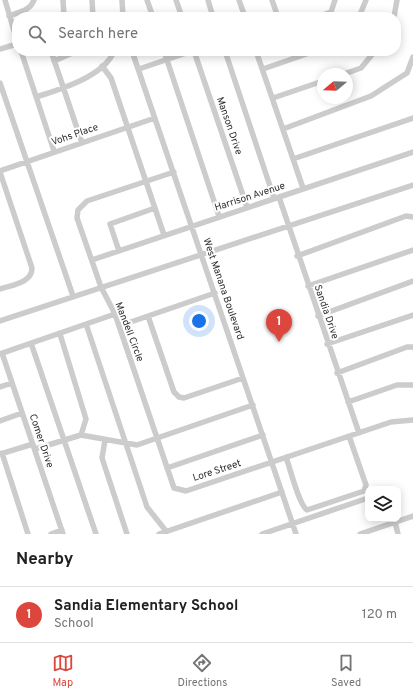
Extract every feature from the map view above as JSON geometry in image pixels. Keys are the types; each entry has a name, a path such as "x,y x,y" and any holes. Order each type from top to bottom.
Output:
{"street":[{"path":"6,0 12,25"},
{"path":"19,12 32,5 34,0"},
{"path":"63,0 64,12"},
{"path":"92,0 93,12"},
{"path":"122,0 123,12"},
{"path":"147,0 151,12"},
{"path":"176,0 180,12"},
{"path":"208,0 212,12"},
{"path":"239,0 243,12"},
{"path":"272,0 276,12"},
{"path":"331,12 335,0"},
{"path":"361,12 366,0"},
{"path":"395,12 397,0"},
{"path":"0,49 12,45"},
{"path":"22,56 54,151"},
{"path":"52,56 82,142"},
{"path":"54,61 66,56"},
{"path":"36,97 64,89 78,83 102,66 110,56"},
{"name":"West Manana Boulevard","path":"134,56 296,534"},
{"path":"139,69 174,56"},
{"name":"Manson Drive","path":"195,56 247,207"},
{"name":"Sandia Drive","path":"227,56 276,198 288,227 358,433"},
{"path":"258,56 303,188"},
{"path":"263,69 301,56"},
{"path":"353,71 361,68 371,56"},
{"path":"283,129 371,96 407,73 413,57"},
{"path":"167,58 219,216"},
{"path":"102,66 111,78 164,235"},
{"path":"0,83 73,296"},
{"path":"273,98 317,83"},
{"name":"Vohs Place","path":"0,171 54,151 155,118"},
{"path":"293,159 413,118"},
{"name":"Harrison Avenue","path":"92,260 219,216 413,152"},
{"path":"0,171 32,268 32,273 27,279 0,289"},
{"name":"Mandell Circle","path":"157,439 115,314 101,287 77,218 78,210 87,201 174,172"},
{"path":"0,321 413,185"},
{"path":"119,251 110,224 155,208"},
{"path":"297,256 406,216 413,217"},
{"path":"308,286 413,250"},
{"path":"318,316 413,281"},
{"path":"119,326 215,293"},
{"path":"1,353 115,314"},
{"path":"328,344 413,315"},
{"path":"148,316 171,385 174,392 179,397 184,398 243,378"},
{"path":"86,324 147,507 166,532"},
{"path":"60,334 86,419 81,435"},
{"path":"31,343 96,534"},
{"path":"337,373 407,347 413,347"},
{"name":"Comer Drive","path":"1,353 63,532"},
{"path":"0,387 12,383"},
{"path":"348,402 397,385 413,385"},
{"path":"28,534 1,454 81,435 137,445 253,405"},
{"path":"0,421 22,413"},
{"name":"Lore Street","path":"157,439 174,488 186,491 391,422 413,420"},
{"path":"167,468 263,435"},
{"path":"286,457 304,509 307,510 354,495 364,490 366,485 349,436"},
{"path":"105,440 102,458 127,534"},
{"path":"159,534 282,492"},
{"path":"262,534 365,499"},
{"path":"401,519 413,516"},
{"path":"360,534 389,522"},
{"path":"392,522 398,534"},
{"path":"51,534 63,532"}],"place":[{"name":"Sandia Elementary School","path":"279,342"}]}
